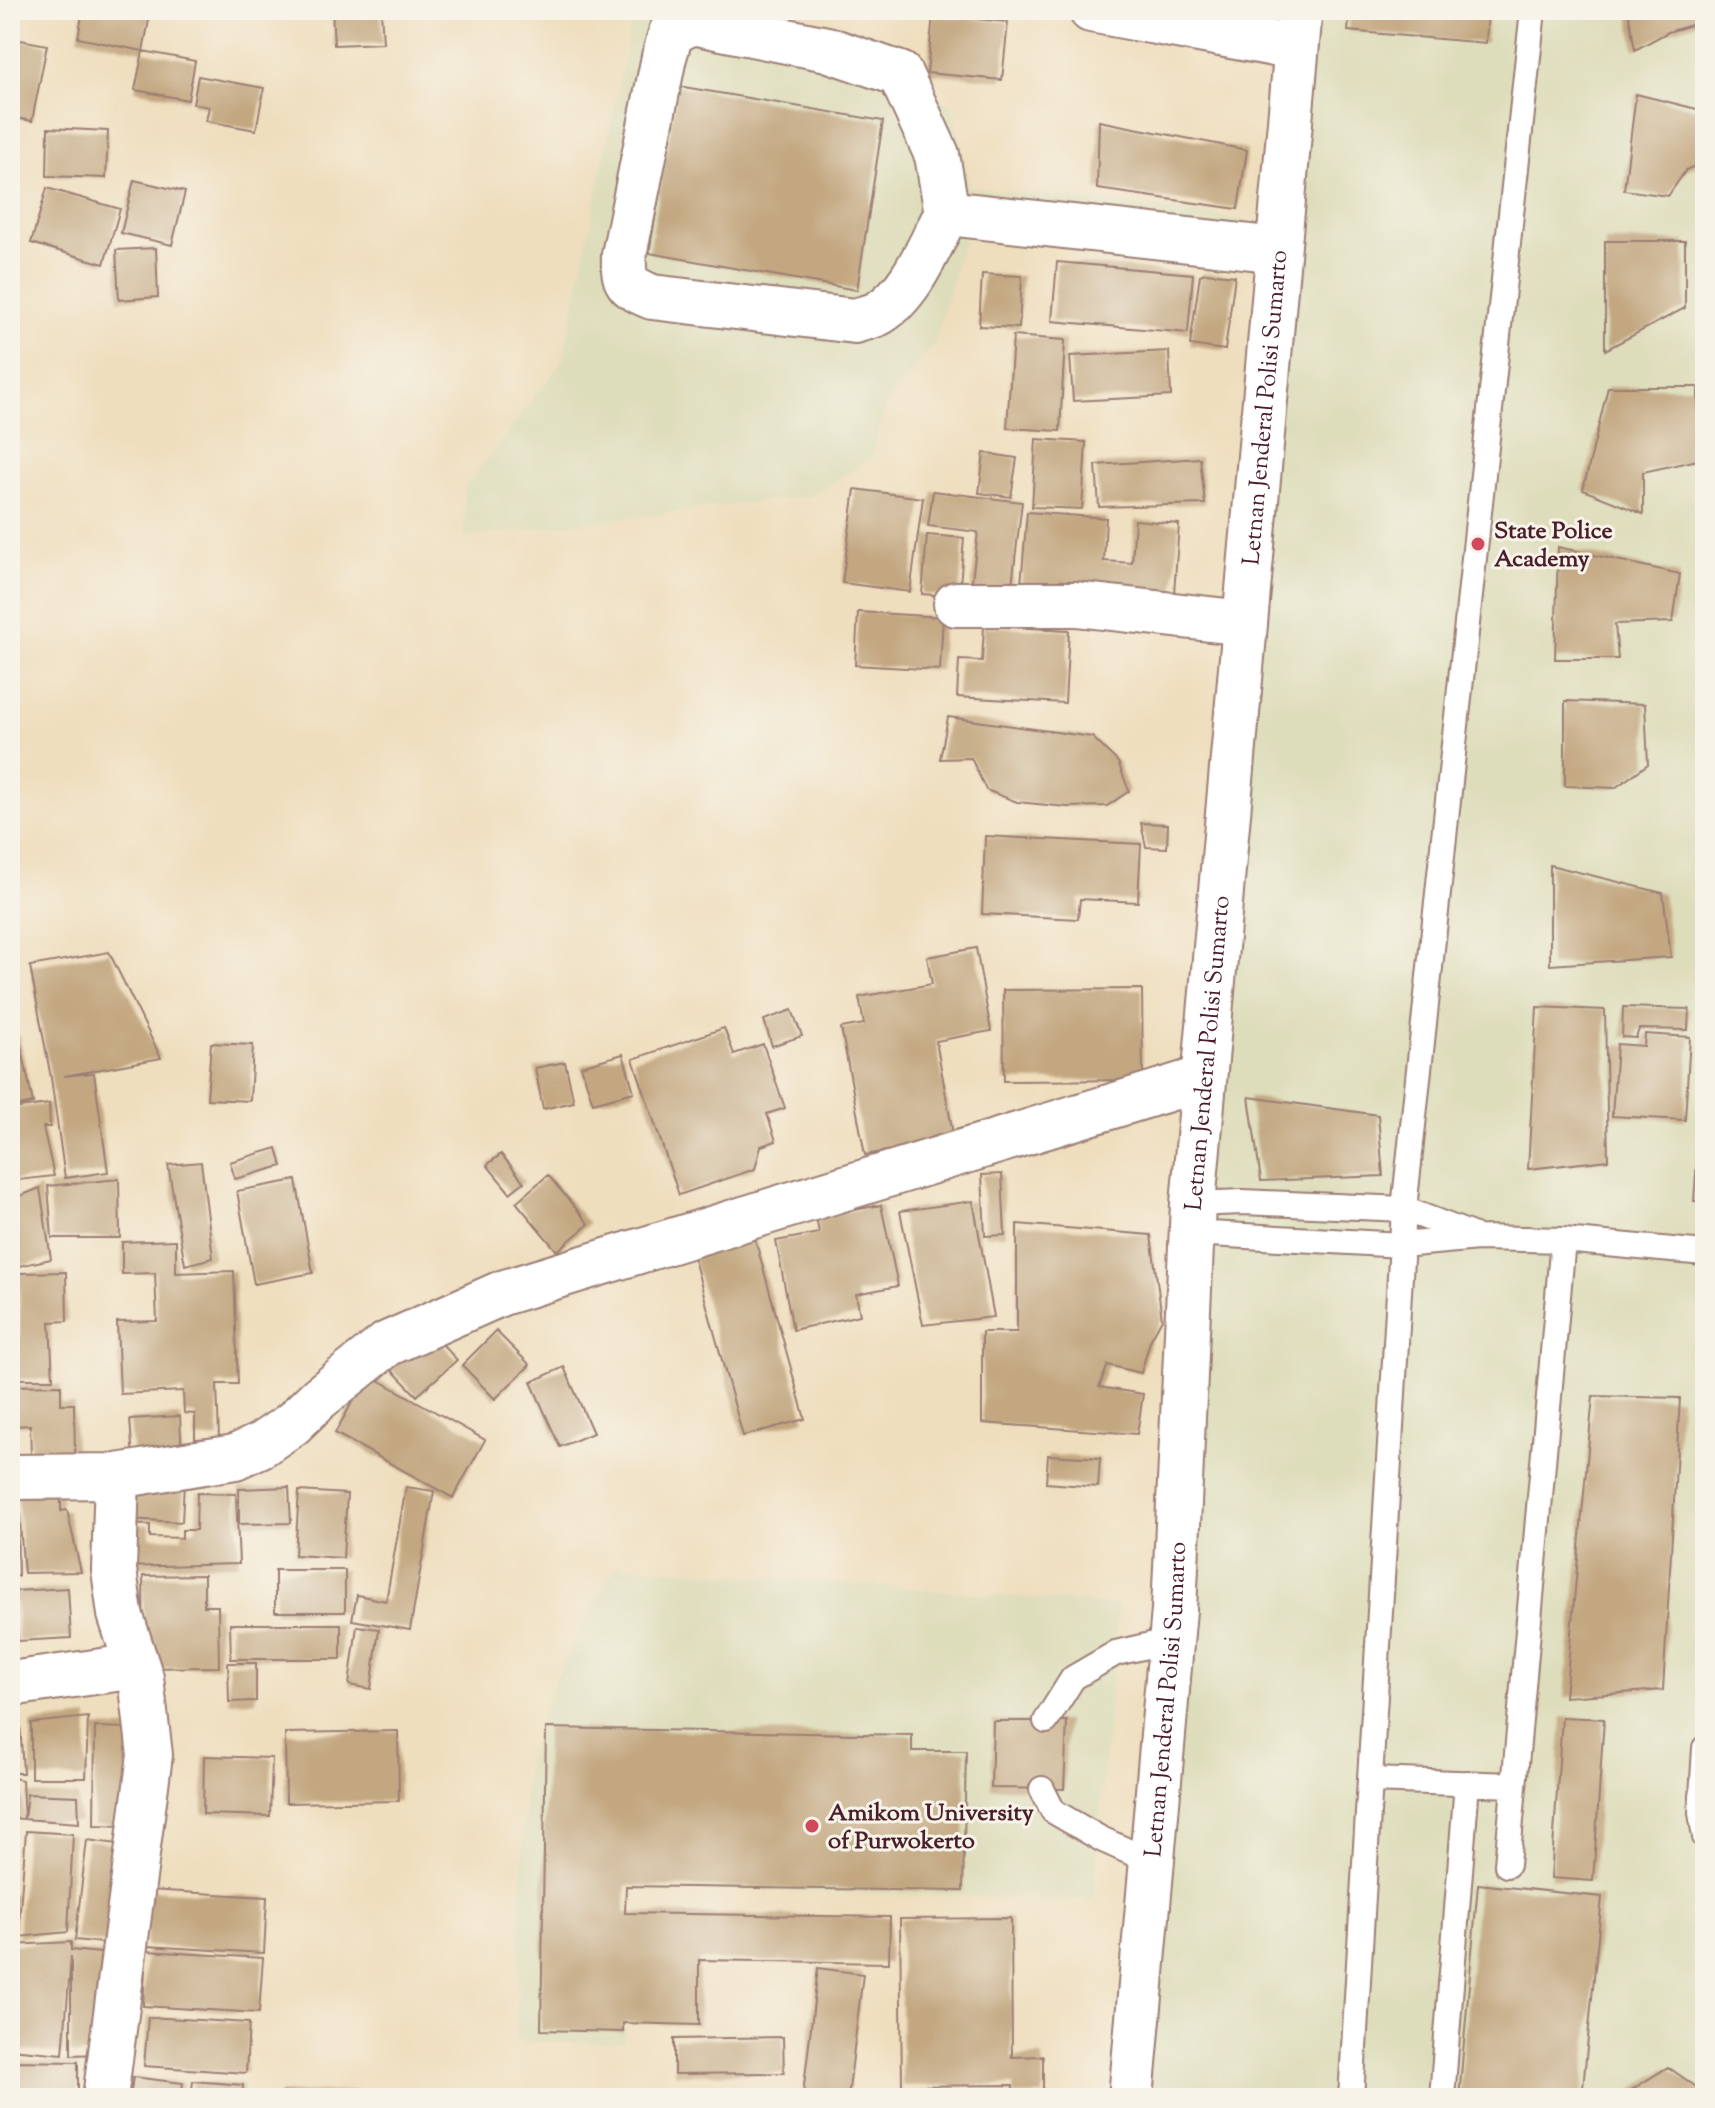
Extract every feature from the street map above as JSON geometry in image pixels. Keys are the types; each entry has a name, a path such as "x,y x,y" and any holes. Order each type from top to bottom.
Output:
{"street":[{"path":"1091,10 1298,29"},
{"path":"692,22 827,49 900,74 937,155 947,213 893,303 876,315 855,321 652,297 632,288 624,276 624,255 671,33 692,22"},
{"name":"Letnan Jenderal Polisi Sumarto","path":"1131,2098 1172,1640 1192,1218 1298,29"},
{"path":"947,213 1278,250"},
{"path":"956,604 1076,604 1245,623"},
{"path":"10,1477 117,1476 235,1457 261,1445 387,1344 502,1293 1204,1078"},
{"path":"105,2098 150,1755 141,1678 120,1614 114,1570 117,1476"},
{"path":"10,1684 137,1666"}],"lane":[{"path":"1351,2098 1404,1209 1533,10"},
{"path":"1192,1218 1243,1202 1404,1209 1478,1238"},
{"path":"1192,1218 1402,1245 1478,1238 1563,1240 1705,1253"},
{"path":"1507,1865 1563,1240"},
{"path":"1046,1721 1073,1678 1116,1653 1172,1640"},
{"path":"1705,1748 1701,1813 1705,1837"},
{"path":"1371,1780 1514,1785"},
{"path":"1442,2098 1467,1783"},
{"path":"1042,1789 1053,1811 1101,1839 1152,1862"}],"shaded area":[{"path":"634,10 747,10 816,53 952,104 970,187 1247,220 1243,268 966,233 935,343 886,404 871,459 810,496 464,537 464,489 563,360"},
{"name":"State Police Academy","path":"1300,10 1705,10 1705,2098 1131,2098"},
{"name":"Amikom University of Purwokerto","path":"616,1565 1118,1605 1093,1900 626,1886 624,2043 516,2042 526,1766 554,1681"}],"building":[{"path":"83,10 151,10 143,51 78,38"},
{"path":"332,10 381,10 383,43 334,45"},
{"path":"1350,10 1488,10 1486,43 1348,31"},
{"path":"1628,10 1705,10 1705,21 1668,32 1635,50"},
{"path":"933,15 1008,22 1002,80 927,73"},
{"path":"10,38 47,45 32,121 10,117"},
{"path":"143,51 195,61 188,100 135,90"},
{"path":"198,76 264,88 256,130 206,121 209,107 193,104"},
{"path":"678,86 883,121 857,290 649,253"},
{"path":"1636,94 1705,111 1705,161 1686,170 1668,196 1624,190"},
{"path":"1099,121 1247,150 1238,209 1097,189"},
{"path":"48,128 108,131 106,178 47,176"},
{"path":"134,180 185,192 172,245 121,233"},
{"path":"47,188 120,209 104,264 31,243"},
{"path":"1605,241 1685,241 1685,308 1605,350"},
{"path":"156,248 158,297 119,300 116,250"},
{"path":"1057,262 1193,274 1188,333 1052,321"},
{"path":"982,274 1022,276 1019,328 979,326"},
{"path":"1200,275 1235,276 1225,350 1190,345"},
{"path":"1013,336 1065,340 1060,431 1007,428"},
{"path":"1169,351 1171,396 1073,401 1070,356"},
{"path":"1608,387 1698,387 1698,460 1643,472 1643,514 1583,490"},
{"path":"1036,439 1086,442 1082,509 1032,507"},
{"path":"984,453 1017,458 1011,497 979,493"},
{"path":"1200,458 1205,504 1099,507 1096,465"},
{"path":"855,489 923,498 910,592 842,583"},
{"path":"933,491 1022,502 1010,601 970,596 978,532 928,526"},
{"path":"1027,512 1106,518 1104,561 1132,563 1135,520 1179,524 1173,608 1020,597"},
{"path":"927,535 964,538 959,597 922,594"},
{"path":"1558,547 1680,574 1673,622 1615,624 1618,659 1555,659"},
{"path":"858,612 943,617 940,670 855,665"},
{"path":"984,626 1069,630 1065,703 957,697 959,660 982,661"},
{"path":"1565,701 1645,704 1648,764 1615,788 1565,786"},
{"path":"948,717 1092,737 1118,762 1129,791 1107,806 1067,807 1017,802 986,790 971,758 940,759"},
{"path":"1141,823 1168,824 1167,848 1146,847"},
{"path":"985,836 1141,844 1138,902 1080,899 1078,919 982,914"},
{"path":"1550,865 1663,893 1671,957 1550,965"},
{"path":"976,948 991,1031 936,1041 954,1139 865,1155 841,1028 864,1024 859,997 932,984 927,957"},
{"path":"109,952 161,1058 64,1076 94,1073 108,1172 65,1178 51,1078 30,966"},
{"path":"1142,989 1143,1080 1004,1081 1003,990"},
{"path":"1537,1007 1605,1010 1608,1160 1528,1169"},
{"path":"1623,1007 1689,1009 1688,1030 1639,1029 1636,1038 1622,1037"},
{"path":"792,1010 802,1036 772,1046 764,1020"},
{"path":"724,1028 734,1054 763,1044 785,1108 767,1114 776,1141 761,1146 755,1169 679,1195 633,1059"},
{"path":"1645,1034 1690,1037 1685,1120 1612,1116 1617,1044 1644,1046"},
{"path":"19,1035 33,1103 10,1108 10,1036"},
{"path":"211,1043 253,1045 250,1101 207,1099"},
{"path":"623,1054 634,1092 593,1103 581,1066"},
{"path":"565,1062 574,1102 543,1109 535,1068"},
{"path":"1249,1097 1378,1115 1383,1176 1261,1181"},
{"path":"49,1104 50,1127 43,1127 54,1176 10,1181 10,1109"},
{"path":"1698,1147 1705,1147 1705,1202 1694,1201"},
{"path":"277,1148 282,1166 235,1179 230,1162"},
{"path":"501,1154 524,1182 510,1193 487,1165"},
{"path":"201,1162 213,1258 185,1265 168,1165"},
{"path":"1002,1174 1005,1235 985,1236 982,1175"},
{"path":"548,1175 589,1224 557,1251 516,1202"},
{"path":"119,1179 120,1238 52,1238 48,1186"},
{"path":"296,1180 313,1273 254,1284 237,1191"},
{"path":"40,1188 51,1259 10,1268 10,1200"},
{"path":"973,1201 994,1317 923,1325 900,1211"},
{"path":"881,1205 898,1286 856,1294 860,1315 793,1330 776,1241 819,1233 816,1217"},
{"path":"1017,1224 1151,1235 1162,1319 1150,1341 1141,1373 1108,1365 1099,1387 1143,1394 1137,1434 982,1423 982,1332 1017,1332"},
{"path":"754,1235 805,1419 743,1436 692,1252"},
{"path":"176,1240 176,1273 234,1271 238,1384 217,1384 219,1438 195,1439 195,1414 184,1413 183,1391 120,1394 117,1322 157,1321 155,1273 122,1274 122,1242"},
{"path":"66,1272 67,1321 50,1322 53,1379 17,1379 19,1273"},
{"path":"429,1330 457,1360 417,1396 389,1367"},
{"path":"496,1331 530,1365 495,1399 462,1365"},
{"path":"564,1367 593,1433 560,1447 531,1382"},
{"path":"368,1374 485,1440 453,1498 335,1433"},
{"path":"61,1385 61,1404 74,1404 75,1454 31,1455 30,1425 15,1426 15,1386"},
{"path":"1593,1396 1680,1398 1663,1690 1565,1697"},
{"path":"180,1416 182,1457 133,1460 130,1419"},
{"path":"1048,1455 1100,1458 1098,1487 1046,1483"},
{"path":"184,1483 182,1522 127,1519 129,1487"},
{"path":"289,1487 291,1523 239,1524 239,1489"},
{"path":"406,1487 434,1491 410,1630 352,1620 357,1595 386,1601"},
{"path":"17,1490 61,1490 61,1511 67,1510 81,1572 24,1573"},
{"path":"299,1491 347,1494 343,1558 295,1555"},
{"path":"197,1493 236,1494 239,1564 120,1567 121,1524 150,1525 150,1537 182,1538 182,1530 196,1530"},
{"path":"17,1513 18,1576 10,1575 10,1514"},
{"path":"275,1570 345,1570 345,1612 275,1612"},
{"path":"204,1575 204,1606 218,1606 219,1667 144,1668 143,1576"},
{"path":"68,1588 71,1638 18,1641 15,1591"},
{"path":"230,1624 341,1624 341,1659 231,1659"},
{"path":"357,1626 379,1629 371,1689 349,1685"},
{"path":"228,1663 256,1663 256,1701 229,1702"},
{"path":"88,1717 86,1778 31,1778 31,1723"},
{"path":"1562,1717 1604,1719 1593,1881 1551,1878"},
{"path":"10,1720 20,1721 23,1773 10,1773"},
{"path":"993,1721 1067,1721 1064,1789 991,1788"},
{"path":"95,1727 129,1728 127,1826 94,1825"},
{"path":"546,1728 912,1735 912,1751 966,1751 963,1891 626,1886 625,1913 890,1917 889,1963 699,1960 699,2025 623,2023 623,2032 541,2030"},
{"path":"398,1731 399,1801 286,1803 285,1733"},
{"path":"204,1756 272,1758 270,1816 203,1814"},
{"path":"10,1777 22,1780 24,1819 10,1818"},
{"path":"27,1794 78,1796 79,1823 24,1819"},
{"path":"26,1831 73,1834 68,1932 18,1937"},
{"path":"87,1840 126,1845 114,1944 75,1940"},
{"path":"1478,1884 1602,1897 1582,2098 1459,2098"},
{"path":"149,1890 267,1897 264,1953 146,1946"},
{"path":"10,1894 15,1894 15,1927 10,1927"},
{"path":"1011,1918 1012,2057 1043,2056 1043,2095 1013,2095 1013,2085 902,2086 900,1919"},
{"path":"1696,1933 1705,1934 1705,2012 1703,2012"},
{"path":"71,1942 71,1950 111,1954 101,2054 71,2055 71,1956 63,2054 10,2049 12,1945"},
{"path":"146,1951 263,1958 259,2013 143,2006"},
{"path":"818,1968 863,1974 848,2098 803,2094"},
{"path":"148,2017 249,2023 246,2073 144,2066"},
{"path":"783,2037 784,2073 674,2074 674,2039"},
{"path":"10,2061 78,2062 78,2098 10,2098"},
{"path":"1668,2067 1705,2093 1705,2098 1624,2098 1628,2092"},
{"path":"133,2077 183,2083 181,2098 130,2098"},
{"path":"193,2081 243,2085 242,2098 191,2098"},
{"path":"366,2091 366,2098 280,2098 279,2093"}],"place":[{"name":"State Police Academy","path":"1478,544"},
{"name":"Amikom University of Purwokerto","path":"812,1826"}]}
